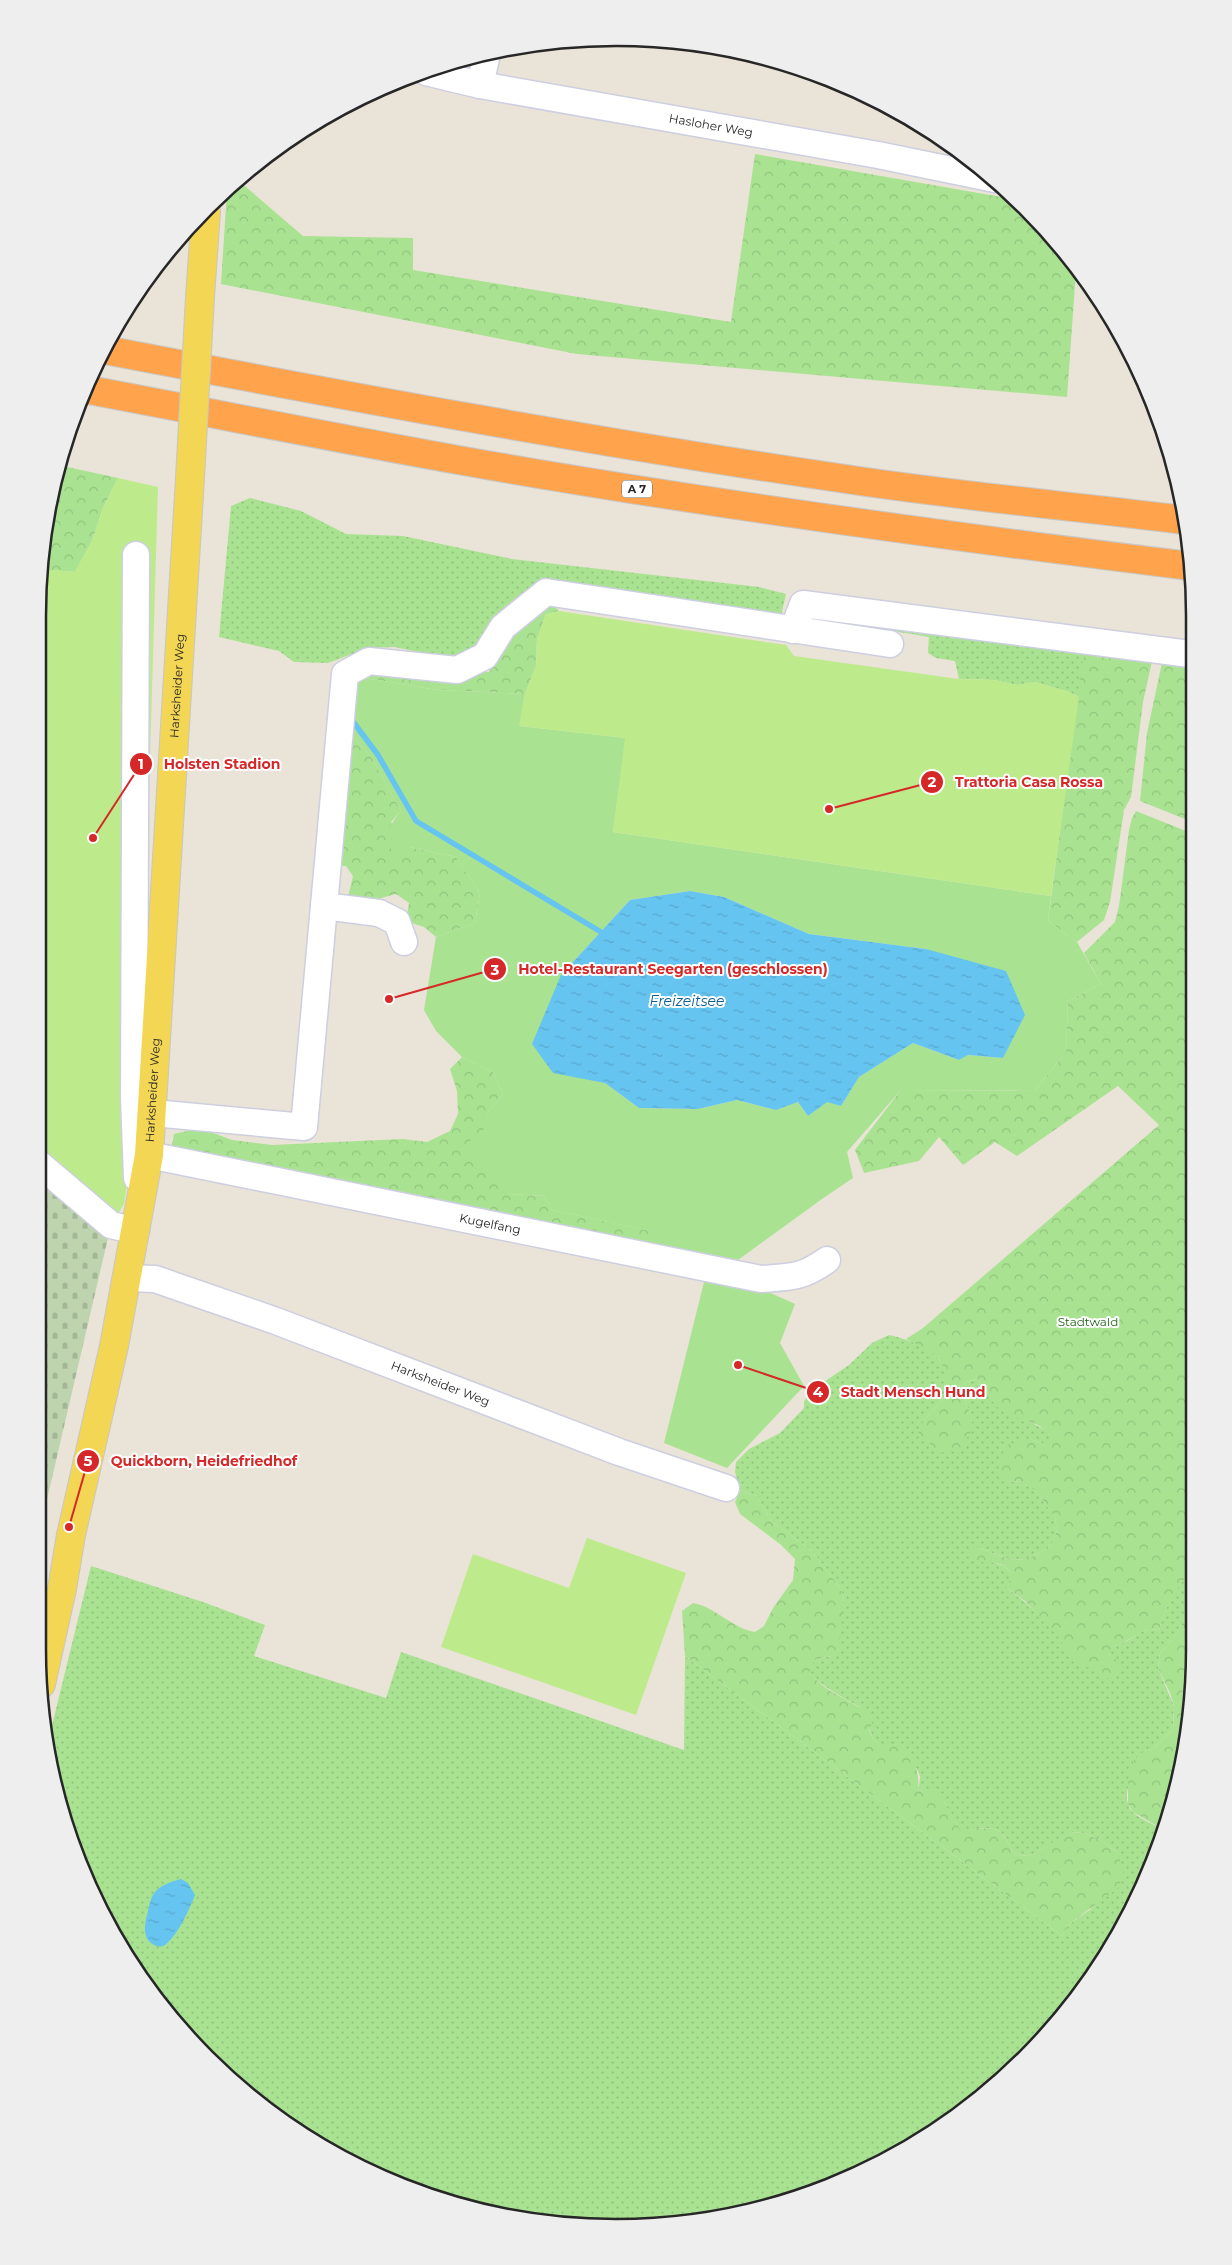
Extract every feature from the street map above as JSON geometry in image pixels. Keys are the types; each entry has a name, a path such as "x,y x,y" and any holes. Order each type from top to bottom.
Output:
{"highway":[{"path":"112,351 467,418 752,465 858,481 1177,519"},
{"name":"A 7","path":"93,391 459,460 738,505 1011,544 1184,565"}],"main road":[{"name":"Harksheider Weg","path":"46,1660 62,1589 71,1536 114,1346 149,1155 205,221"}],"street":[{"path":"480,85 484,62"},
{"name":"Hasloher Weg","path":"437,75 480,85 878,155 977,175"},
{"path":"46,1171 111,1226 137,1225 134,1098 136,555"},
{"path":"152,1113 304,1127 345,674 369,661 457,670 485,656 503,627 546,592 890,644"},
{"path":"793,630 803,604 1186,653"},
{"path":"324,906 379,913 397,922 404,942"},
{"name":"Kugelfang","path":"149,1155 761,1279 791,1278 810,1272 827,1260"},
{"name":"Harksheider Weg","path":"127,1278 155,1279 276,1321 619,1452 726,1488"}],"green space":[{"path":"755,154 1002,197 1044,240 1075,279 1067,397 577,354 221,284 226,201 244,185 303,236 413,238 413,270 731,322"},
{"path":"67,467 118,478 103,508 92,541 75,572 48,570 57,505"},
{"path":"118,478 158,487 140,1097 124,1204 111,1225 46,1170 47,579 48,570 75,572 92,541 103,508"},
{"path":"250,498 301,511 346,534 403,536 512,559 759,587 786,594 781,616 568,589 538,581 507,605 477,646 460,658 441,657 395,647 368,648 328,663 294,662 279,651 219,637 231,506"},
{"path":"547,598 559,611 546,614 537,639 536,666 525,694 438,690 339,674 489,672 508,640"},
{"path":"559,611 786,645 794,656 959,679 994,680 1017,685 1035,682 1069,692 1079,697 1051,896 613,832 625,738 519,726 525,694 536,666 537,639 546,614"},
{"path":"804,617 1086,648 1079,697 1069,692 1035,682 1017,685 994,680 959,679 955,661 936,658 928,653 929,637 876,628 804,621"},
{"path":"1086,648 1153,657 1143,702 1131,797 1124,810 1110,902 1104,920 1077,942 1048,921 1082,665"},
{"path":"1163,658 1186,661 1186,819 1140,801 1147,733"},
{"path":"352,676 438,690 525,694 520,726 626,738 613,832 1051,896 1048,921 1077,942 1101,984 1068,1001 1066,1052 1035,1090 900,1091 847,1152 853,1178 738,1260 651,1244 650,1231 552,1210 544,1196 510,1194 465,1157 469,1142 483,1131 488,1112 503,1094 493,1072 462,1057 436,1031 424,1010 436,937 475,923 480,893 456,857 409,847 402,859 390,848 388,842 389,830 401,811 372,758 347,730","holes":["690,891 724,897 809,934 926,949 1003,1058 967,1055 959,1060 913,1043 859,1077 841,1106 827,1101 808,1116 798,1102 776,1110 737,1100 698,1109 639,1108 605,1083 561,975 630,900"]},
{"path":"347,730 372,758 401,811 391,822 409,847 456,857 480,893 475,923 436,937 424,927 406,921 409,903 396,894 374,900 347,901 353,876 346,866 338,866"},
{"name":"Stadtwald","path":"1136,811 1186,831 1186,1577 1172,1597 1164,1613 1159,1630 1143,1632 1107,1652 1120,1663 1121,1673 1106,1679 1075,1659 1050,1627 1025,1601 1007,1588 1012,1575 1004,1566 981,1562 971,1552 976,1547 1012,1560 1026,1559 1038,1554 1052,1544 1057,1530 1055,1517 1036,1491 1021,1482 1008,1481 998,1474 1000,1457 1009,1444 1030,1439 1041,1443 1052,1442 1048,1434 1038,1425 1001,1410 990,1398 978,1379 966,1382 963,1397 971,1415 973,1427 963,1446 949,1453 938,1452 918,1432 924,1420 948,1394 945,1372 938,1358 906,1339 923,1328 1159,1125 1118,1086 1017,1156 995,1142 963,1165 939,1137 919,1161 864,1173 855,1150 900,1091 1035,1090 1066,1052 1068,1001 1101,984 1084,953 1115,922 1132,818"},
{"path":"462,1057 493,1072 503,1094 488,1112 484,1131 469,1142 510,1194 544,1196 552,1210 651,1231 651,1244 171,1151 174,1134 200,1128 232,1140 272,1145 403,1139 427,1142 450,1131 458,1114 457,1091 450,1069"},
{"path":"46,1170 111,1225 46,1504"},
{"path":"705,1278 762,1289 795,1304 780,1343 804,1386 727,1468 664,1443"},
{"path":"889,1335 914,1343 930,1351 942,1363 948,1379 948,1394 924,1420 971,1415 963,1397 966,1382 978,1379 990,1397 1005,1413 1025,1419 1047,1431 1053,1443 1041,1443 1030,1439 1008,1481 1021,1482 1036,1491 1055,1517 1057,1530 1052,1544 1038,1554 1026,1559 1012,1560 976,1547 992,1562 1004,1566 1013,1575 1007,1588 1044,1620 1075,1659 1111,1655 1106,1652 1113,1646 1127,1641 1141,1632 1159,1630 1164,1613 1172,1597 1186,1577 1186,1618 1173,1639 1160,1653 1158,1668 1174,1706 1173,1729 1153,1749 1142,1753 1127,1792 1129,1807 1144,1820 1157,1827 1156,1832 1127,1901 1109,1934 1090,1966 1044,2025 1019,2052 963,2101 933,2123 868,2160 799,2189 763,2199 727,2208 653,2218 579,2218 542,2214 505,2208 433,2189 364,2160 331,2142 299,2123 240,2077 188,2025 142,1966 105,1901 76,1832 57,1760 52,1727 91,1566 203,1602 265,1625 254,1656 386,1698 401,1652 684,1750 685,1656 1062,1936 1068,1925 1091,1909 1118,1853 1102,1841 1084,1833 1072,1832 1031,1855 1018,1856 1004,1836 998,1831 982,1829 960,1831 944,1802 918,1789 920,1777 914,1764 901,1754 874,1741 860,1707 820,1683 808,1673 814,1660 831,1656 844,1597 838,1585 812,1551 770,1520 757,1496 740,1490 735,1472 736,1462 749,1449 780,1433 804,1408 804,1402 809,1392 849,1365 872,1343"},
{"path":"740,1490 757,1496 770,1520 812,1551 838,1585 844,1597 839,1649 831,1656 814,1660 809,1673 828,1689 859,1707 870,1716 873,1721 869,1730 874,1741 892,1747 902,1746 910,1755 915,1766 918,1777 918,1789 925,1792 935,1791 944,1802 960,1830 993,1829 998,1831 1018,1856 1031,1855 1071,1832 1084,1833 1102,1841 1118,1853 1123,1873 1119,1887 1068,1925 1062,1936 685,1656 682,1611 693,1603 709,1609 746,1630 755,1632 764,1626 773,1608 793,1580 795,1559 780,1544 740,1514 735,1502"},
{"path":"587,1538 686,1573 636,1715 441,1647 473,1554 569,1588"},
{"path":"1186,1618 1185,1686 1181,1723 1175,1760 1158,1826 1133,1812 1128,1804 1128,1779 1134,1760 1142,1753 1153,1749 1173,1729 1174,1706 1158,1668 1160,1653 1173,1639"}],"water":[{"name":"Freizeitsee","path":"690,891 724,897 809,934 926,949 1006,971 1025,1015 1003,1058 968,1055 959,1060 913,1043 859,1077 841,1106 827,1102 808,1116 798,1102 776,1110 737,1100 698,1109 639,1108 605,1083 553,1073 532,1044 561,975 630,900"},
{"path":"181,1879 188,1883 195,1895 179,1929 170,1941 165,1945 155,1946 147,1938 145,1930 151,1899 159,1888"}],"waterway":[{"path":"351,719 378,755 416,821 601,932"}],"place":[{"name":"Trattoria Casa Rossa","path":"829,809"},
{"name":"Holsten Stadion","path":"93,838"},
{"name":"Hotel-Restaurant Seegarten (geschlossen)","path":"389,999"},
{"name":"Stadt Mensch Hund","path":"738,1365"},
{"name":"Quickborn, Heidefriedhof","path":"69,1527"}]}
